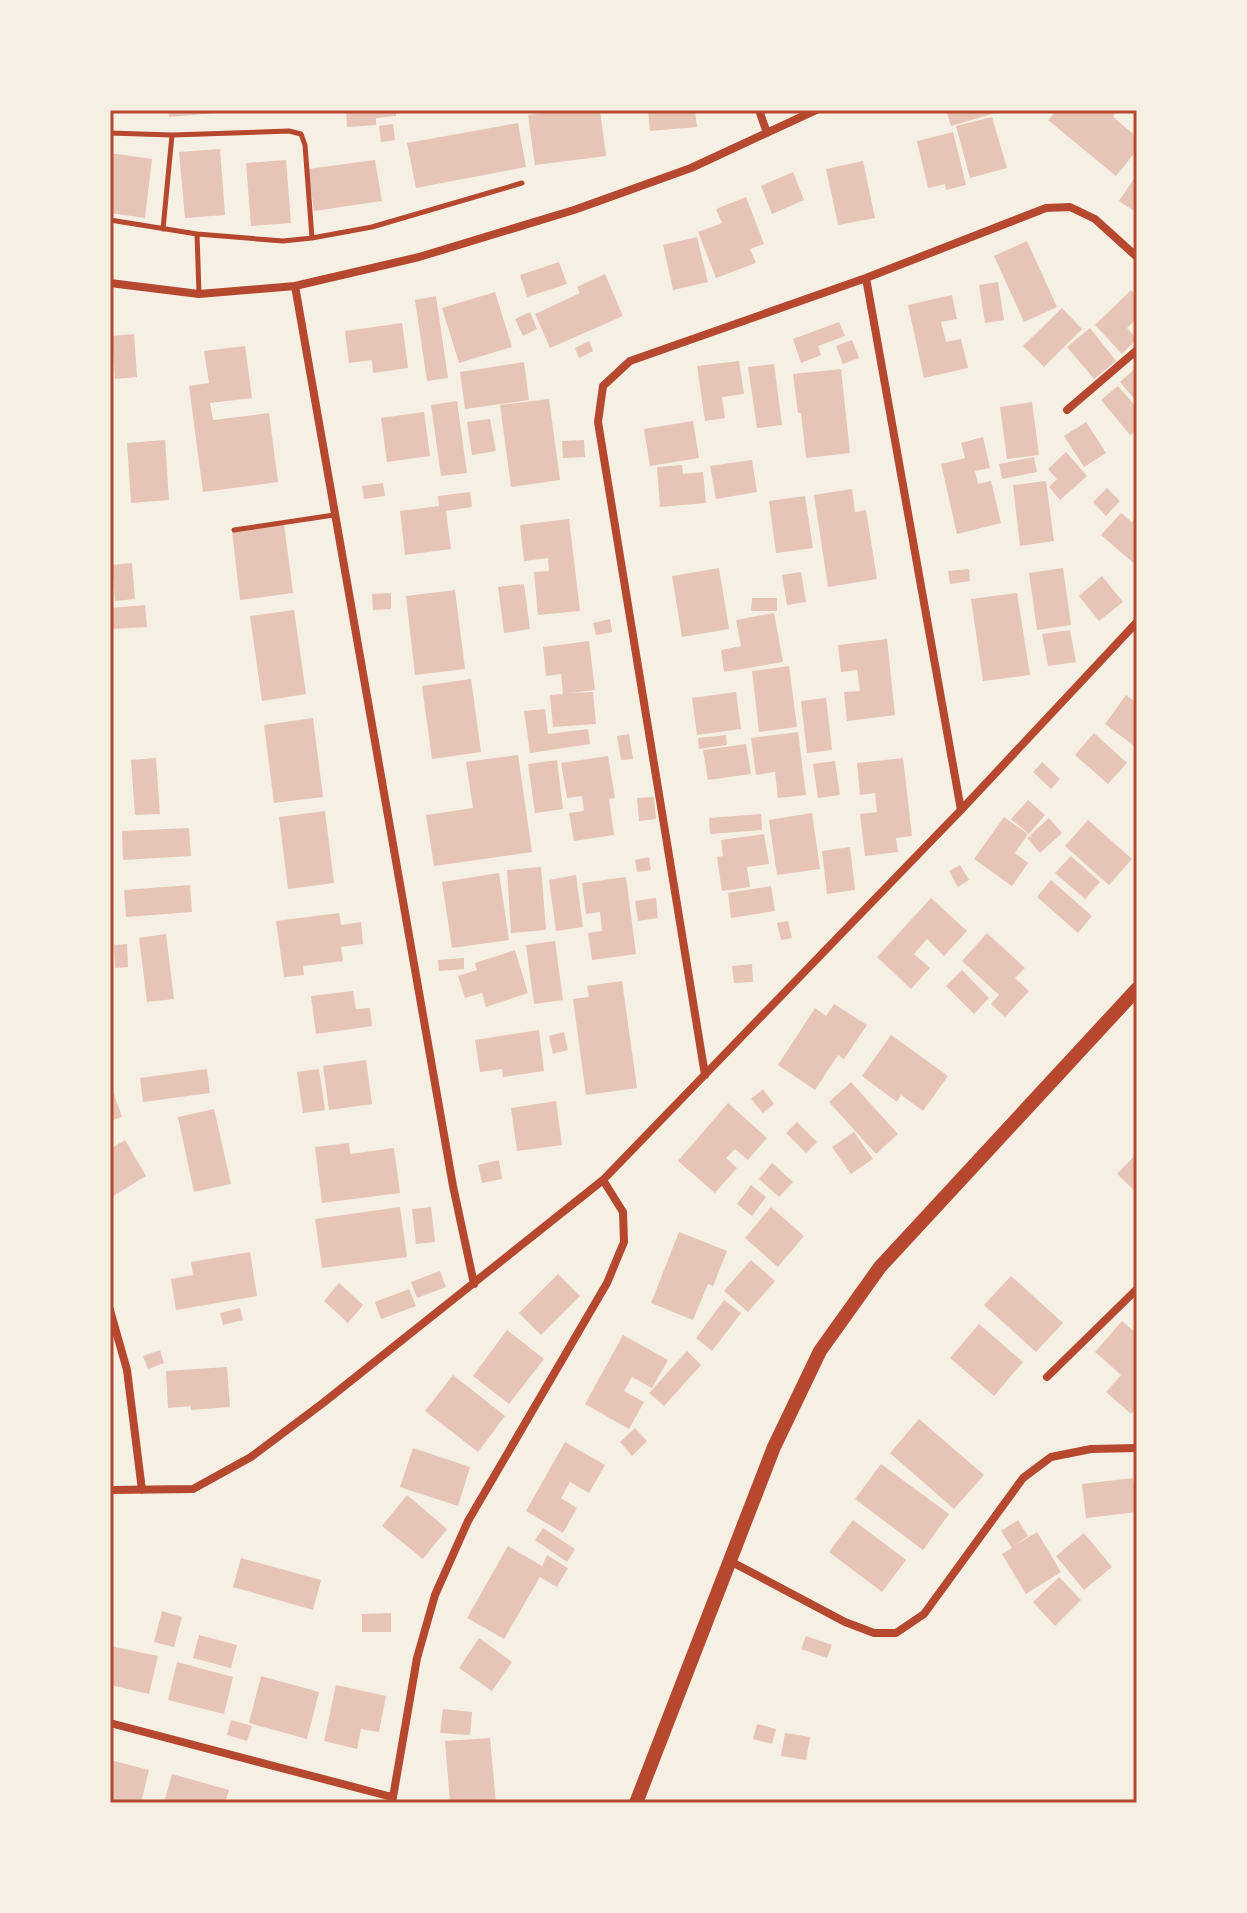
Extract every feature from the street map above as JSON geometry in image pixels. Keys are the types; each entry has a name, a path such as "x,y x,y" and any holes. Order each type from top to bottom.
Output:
{"street":[{"path":"759,110 767,133"},
{"path":"110,283 199,294 295,286 419,257 574,210 691,168 816,110"},
{"path":"705,1075 598,422 603,386 630,361 866,278 1046,208 1070,207 1095,219 1137,257"},
{"path":"866,278 961,810"},
{"path":"295,286 453,1186 474,1284"},
{"path":"1067,410 1137,350"},
{"path":"110,1490 193,1489 251,1457 603,1180 961,810 1137,622"},
{"path":"636,1803 774,1447 820,1351 880,1267 1137,989"},
{"path":"110,1723 392,1800 417,1658 435,1595 468,1521 607,1283 624,1242 623,1212 603,1180"},
{"path":"1047,1377 1137,1289"},
{"path":"110,1310 127,1370 142,1490"},
{"path":"730,1561 845,1622 874,1633 896,1633 924,1614 1023,1478 1051,1457 1091,1449 1137,1448"}],"lane":[{"path":"110,133 172,135 289,131 301,134 305,145 312,238"},
{"path":"163,229 172,135"},
{"path":"110,220 197,234 283,241 372,227 522,183"},
{"path":"197,234 199,294"},
{"path":"234,530 335,515"}],"building":[{"path":"168,110 226,110 226,112 169,117"},
{"path":"346,110 396,110 396,116 376,118 376,125 347,127"},
{"path":"563,110 600,110 606,156 535,165 528,115"},
{"path":"648,110 695,110 697,127 650,131"},
{"path":"946,110 1002,110 1002,111 951,126"},
{"path":"1057,110 1110,110 1115,114 1113,117 1137,137 1137,150 1116,176 1048,120"},
{"path":"992,117 1007,168 970,178 956,126"},
{"path":"518,123 526,167 416,188 407,143"},
{"path":"393,124 395,140 381,142 379,126"},
{"path":"953,132 966,185 946,190 945,184 928,188 917,141"},
{"path":"220,149 225,215 185,218 179,152"},
{"path":"110,153 152,159 145,218 110,213"},
{"path":"286,160 291,223 251,226 246,163"},
{"path":"375,160 382,201 314,211 308,169"},
{"path":"863,161 875,218 838,225 826,169"},
{"path":"793,172 804,200 772,214 761,186"},
{"path":"1137,174 1137,206 1134,211 1119,201"},
{"path":"746,197 764,244 750,249 756,263 716,278 698,232 722,223 716,209"},
{"path":"697,237 708,282 673,290 663,245"},
{"path":"1027,241 1057,307 1024,322 994,256"},
{"path":"559,262 567,284 527,297 520,275"},
{"path":"605,274 623,316 550,348 535,314 580,293 577,287"},
{"path":"998,282 1004,320 985,323 979,285"},
{"path":"1131,290 1137,297 1137,318 1127,328 1137,339 1122,354 1095,325"},
{"path":"495,292 512,347 459,363 442,308"},
{"path":"952,295 957,319 941,322 946,342 961,339 968,368 924,378 908,305"},
{"path":"436,296 448,378 427,381 415,300"},
{"path":"1062,308 1082,329 1044,367 1023,346"},
{"path":"530,312 537,329 523,336 515,319"},
{"path":"839,322 845,336 818,346 821,355 801,363 793,339"},
{"path":"402,323 408,368 373,373 372,360 349,363 345,331"},
{"path":"1090,328 1116,361 1094,379 1067,347"},
{"path":"134,334 137,377 115,379 112,336"},
{"path":"852,340 859,358 843,364 836,346"},
{"path":"589,341 593,351 579,358 575,348"},
{"path":"245,346 252,398 210,403 213,420 269,413 278,482 203,492 189,386 209,383 204,351"},
{"path":"739,361 744,394 722,397 725,418 705,421 697,366"},
{"path":"524,362 529,400 465,409 460,372"},
{"path":"774,364 782,425 757,428 748,367"},
{"path":"1137,367 1137,402 1120,382"},
{"path":"841,369 850,453 806,458 793,374"},
{"path":"1118,386 1137,408 1137,430 1130,435 1101,400"},
{"path":"549,399 560,480 511,487 500,405"},
{"path":"457,401 467,473 441,476 431,405"},
{"path":"1032,402 1039,455 1007,459 1000,407"},
{"path":"424,412 430,456 387,462 381,418"},
{"path":"490,419 496,451 472,455 467,422"},
{"path":"693,421 699,458 650,466 644,429"},
{"path":"1086,422 1106,453 1084,467 1064,436"},
{"path":"983,437 990,468 975,471 978,484 991,481 1001,523 957,534 941,464 965,458 961,443"},
{"path":"165,440 169,500 131,503 127,443"},
{"path":"584,440 585,457 563,458 562,441"},
{"path":"1066,452 1087,476 1060,500 1049,487 1057,479 1048,469"},
{"path":"1034,457 1037,472 1002,479 999,464"},
{"path":"752,460 757,492 716,499 710,466"},
{"path":"682,465 683,474 703,472 706,503 660,507 657,467"},
{"path":"1046,481 1054,541 1020,546 1013,485"},
{"path":"383,483 385,496 364,499 362,486"},
{"path":"1107,488 1120,501 1106,516 1093,502"},
{"path":"852,489 855,512 866,510 877,579 828,587 814,495"},
{"path":"470,492 472,507 446,511 451,549 405,555 400,511 439,506 438,496"},
{"path":"805,496 813,548 776,553 769,501"},
{"path":"1121,513 1132,522 1137,517 1137,566 1101,535"},
{"path":"569,519 580,611 538,615 534,572 549,571 548,558 524,561 520,525"},
{"path":"284,524 293,593 240,600 232,531"},
{"path":"132,563 135,599 115,601 112,565"},
{"path":"719,568 729,629 682,637 672,576"},
{"path":"1063,568 1071,625 1037,630 1029,573"},
{"path":"969,569 970,581 950,584 948,571"},
{"path":"801,572 806,602 787,605 782,575"},
{"path":"1102,576 1123,602 1099,621 1079,596"},
{"path":"524,584 530,629 504,633 498,587"},
{"path":"455,590 465,669 415,675 406,596"},
{"path":"391,593 391,609 373,610 372,594"},
{"path":"1017,593 1030,675 983,681 971,599"},
{"path":"752,598 777,598 777,611 751,611"},
{"path":"145,605 147,627 112,629 111,608"},
{"path":"294,610 306,694 262,701 250,616"},
{"path":"774,613 783,662 724,672 721,650 741,646 736,620"},
{"path":"610,619 612,632 596,635 593,623"},
{"path":"1070,630 1076,662 1048,666 1042,634"},
{"path":"887,639 895,715 847,721 844,692 860,691 857,670 841,672 838,645"},
{"path":"589,641 595,690 570,693 593,692 596,724 553,727 550,695 563,694 561,674 546,676 543,647"},
{"path":"789,666 797,727 759,732 752,671"},
{"path":"471,679 481,752 432,759 422,686"},
{"path":"736,692 741,729 697,735 692,698"},
{"path":"1126,695 1137,703 1137,748 1105,724"},
{"path":"826,698 832,750 807,753 801,701"},
{"path":"545,709 548,734 588,729 590,744 530,753 524,711"},
{"path":"313,718 323,797 274,803 264,725"},
{"path":"798,732 806,795 778,798 775,772 756,775 751,738"},
{"path":"1094,733 1127,763 1108,784 1075,755"},
{"path":"629,734 633,759 621,760 617,736"},
{"path":"726,735 727,745 699,749 698,738"},
{"path":"746,744 751,774 708,780 703,750"},
{"path":"518,755 532,852 434,866 426,815 473,808 466,762"},
{"path":"608,756 615,798 609,799 614,835 574,841 569,813 584,811 582,796 567,798 561,763"},
{"path":"156,758 160,814 135,815 131,760"},
{"path":"903,758 912,836 896,838 898,852 865,856 860,814 877,812 875,793 860,795 857,763"},
{"path":"557,760 563,809 535,813 528,764"},
{"path":"835,761 840,795 818,798 813,764"},
{"path":"1042,762 1060,779 1051,789 1033,772"},
{"path":"654,797 656,819 639,821 637,798"},
{"path":"1028,800 1045,815 1029,834 1011,819"},
{"path":"325,811 334,883 288,889 279,817"},
{"path":"812,813 820,869 777,875 769,820"},
{"path":"761,814 762,830 710,834 709,818"},
{"path":"1004,817 1028,834 1015,853 1028,863 1012,886 974,859"},
{"path":"1049,818 1062,833 1040,853 1027,838 1033,838 1030,835"},
{"path":"1088,820 1132,859 1109,885 1065,846"},
{"path":"189,828 191,856 123,860 122,831"},
{"path":"764,834 769,864 747,867 750,887 722,891 717,857 723,856 721,840"},
{"path":"850,847 855,890 827,894 822,851"},
{"path":"1071,856 1100,882 1085,899 1055,873"},
{"path":"649,857 651,870 637,872 635,860"},
{"path":"960,865 969,880 958,887 949,871"},
{"path":"541,867 546,930 511,933 507,870"},
{"path":"499,873 509,940 452,948 442,882"},
{"path":"576,875 583,927 556,931 549,880"},
{"path":"626,877 636,954 592,960 588,933 602,931 600,912 586,914 582,883"},
{"path":"1051,880 1092,916 1078,933 1037,897"},
{"path":"190,885 192,912 126,917 124,890"},
{"path":"771,886 775,911 731,918 728,893"},
{"path":"656,898 658,918 638,921 635,901"},
{"path":"931,898 967,931 944,956 927,939 914,954 930,968 911,989 877,957"},
{"path":"339,913 341,925 361,922 363,944 341,947 343,961 303,966 304,975 284,977 276,921"},
{"path":"788,921 792,938 781,940 777,923"},
{"path":"987,933 1025,968 1015,978 1029,991 1005,1017 991,1004 999,995 962,961"},
{"path":"166,934 174,999 147,1002 139,938"},
{"path":"555,941 563,1000 534,1004 526,945"},
{"path":"127,944 128,967 115,968 114,945"},
{"path":"515,950 528,993 486,1007 482,993 465,998 458,976 477,970 475,963"},
{"path":"464,958 464,969 439,971 438,960"},
{"path":"752,964 753,982 734,983 732,966"},
{"path":"962,970 989,998 974,1014 946,986"},
{"path":"622,981 637,1088 586,1095 573,999 589,997 587,986"},
{"path":"353,991 356,1009 370,1008 372,1026 316,1034 311,996"},
{"path":"834,1004 867,1025 844,1059 838,1055 815,1090 778,1065 815,1008 826,1016"},
{"path":"539,1030 544,1071 503,1077 502,1069 480,1072 475,1040"},
{"path":"564,1032 568,1050 553,1054 549,1036"},
{"path":"891,1035 948,1076 923,1111 901,1095 897,1102 862,1076"},
{"path":"366,1060 372,1104 329,1110 323,1066"},
{"path":"207,1069 210,1093 143,1102 140,1078"},
{"path":"319,1069 325,1110 303,1113 297,1072"},
{"path":"851,1082 898,1134 876,1154 829,1102"},
{"path":"110,1083 122,1117 110,1121"},
{"path":"763,1089 774,1104 763,1113 751,1099"},
{"path":"556,1101 562,1145 517,1151 511,1108"},
{"path":"728,1103 767,1138 748,1160 735,1149 726,1158 737,1168 715,1193 678,1161"},
{"path":"214,1109 231,1184 194,1192 178,1117"},
{"path":"797,1122 817,1142 806,1153 786,1133"},
{"path":"854,1132 873,1159 851,1174 832,1147"},
{"path":"125,1140 146,1176 110,1198 110,1149"},
{"path":"349,1143 350,1154 394,1148 400,1193 322,1203 315,1147"},
{"path":"1137,1153 1137,1193 1117,1174"},
{"path":"499,1160 502,1179 482,1183 478,1165"},
{"path":"772,1163 793,1182 779,1197 759,1179"},
{"path":"751,1185 766,1197 752,1216 737,1204"},
{"path":"400,1207 407,1257 322,1268 315,1219"},
{"path":"431,1207 435,1242 416,1244 412,1209"},
{"path":"771,1207 804,1236 778,1267 745,1238"},
{"path":"679,1232 727,1251 713,1286 708,1284 693,1320 651,1303"},
{"path":"250,1252 257,1296 176,1310 171,1279 193,1275 191,1262"},
{"path":"751,1260 775,1281 748,1312 724,1291"},
{"path":"440,1271 446,1287 417,1298 411,1282"},
{"path":"558,1274 580,1296 541,1335 519,1313"},
{"path":"1011,1276 1063,1323 1036,1352 984,1305"},
{"path":"339,1283 363,1305 348,1323 324,1301"},
{"path":"409,1289 416,1306 381,1319 375,1302"},
{"path":"724,1300 741,1313 712,1351 696,1338"},
{"path":"240,1308 243,1320 223,1325 220,1313"},
{"path":"1122,1321 1137,1334 1137,1407 1131,1414 1106,1392 1121,1375 1095,1352"},
{"path":"979,1324 1023,1362 994,1396 950,1358"},
{"path":"507,1330 544,1359 509,1404 473,1376"},
{"path":"623,1335 668,1360 652,1388 632,1377 624,1391 644,1402 629,1429 585,1404"},
{"path":"160,1350 164,1363 148,1369 143,1356"},
{"path":"687,1351 701,1365 664,1406 649,1393"},
{"path":"227,1367 230,1407 168,1408 166,1371"},
{"path":"453,1375 505,1416 478,1452 425,1411"},
{"path":"919,1419 984,1475 954,1509 890,1453"},
{"path":"635,1428 647,1441 632,1456 620,1442"},
{"path":"565,1442 605,1465 589,1493 570,1482 561,1498 577,1508 563,1533 526,1511"},
{"path":"413,1448 470,1467 458,1506 400,1487"},
{"path":"881,1464 949,1514 923,1550 855,1499"},
{"path":"1133,1478 1137,1512 1086,1518 1082,1484"},
{"path":"407,1495 447,1529 423,1559 382,1526"},
{"path":"853,1520 906,1560 882,1592 829,1552"},
{"path":"1018,1520 1028,1536 1014,1546 1037,1532 1061,1572 1026,1594 1002,1554 1012,1548 1001,1531"},
{"path":"543,1528 575,1549 567,1562 535,1540"},
{"path":"1084,1533 1112,1567 1084,1590 1056,1556"},
{"path":"508,1546 542,1566 547,1555 568,1568 557,1587 540,1577 504,1639 467,1618"},
{"path":"241,1558 321,1580 313,1610 233,1587"},
{"path":"1059,1577 1081,1600 1055,1626 1033,1602"},
{"path":"162,1611 182,1617 174,1647 154,1642"},
{"path":"391,1613 391,1632 362,1632 362,1614"},
{"path":"199,1635 237,1645 231,1668 193,1658"},
{"path":"806,1636 832,1645 827,1658 801,1649"},
{"path":"479,1638 512,1662 492,1691 459,1668"},
{"path":"110,1646 158,1656 149,1694 110,1685"},
{"path":"177,1662 233,1677 224,1714 168,1700"},
{"path":"261,1676 319,1692 307,1739 249,1723"},
{"path":"336,1685 386,1696 379,1732 361,1729 357,1749 324,1741"},
{"path":"443,1709 472,1712 470,1735 440,1733"},
{"path":"231,1720 252,1726 247,1741 227,1735"},
{"path":"757,1724 776,1729 772,1744 753,1739"},
{"path":"785,1733 810,1737 806,1760 781,1756"},
{"path":"490,1738 496,1803 450,1803 445,1741"},
{"path":"110,1760 149,1770 141,1803 110,1803"},
{"path":"172,1774 229,1790 225,1803 164,1803"}]}
